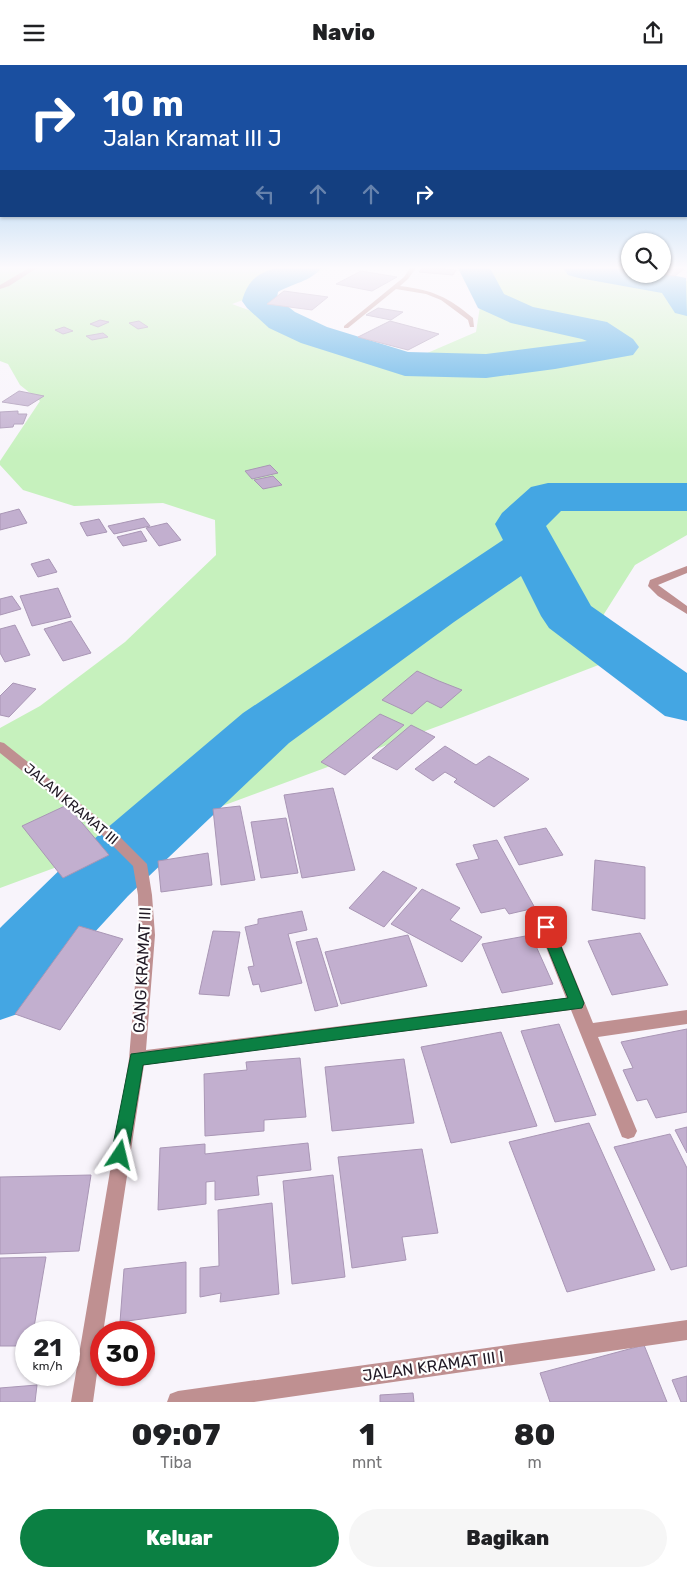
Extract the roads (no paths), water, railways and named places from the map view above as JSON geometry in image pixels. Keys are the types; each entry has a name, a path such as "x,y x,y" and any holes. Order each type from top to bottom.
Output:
{"street":[{"path":"687,569 654,582 656,589 687,611"},
{"name":"JALAN KRAMAT III","path":"0,746 106,831 140,864"},
{"name":"GANG KRAMAT III","path":"82,1402 120,1155 137,1059 147,935 145,895 140,864"},
{"path":"546,927 628,1131"},
{"path":"137,1059 577,1003"},
{"path":"588,1031 687,1017"},
{"name":"JALAN KRAMAT III I","path":"178,1402 687,1330"}],"waterway":[{"path":"304,330 405,364 486,366 555,358 620,347 595,330"},
{"path":"687,497 548,497 520,524 569,616 687,702"},
{"path":"0,986 31,948 101,876 266,728 434,610 531,545"}]}
